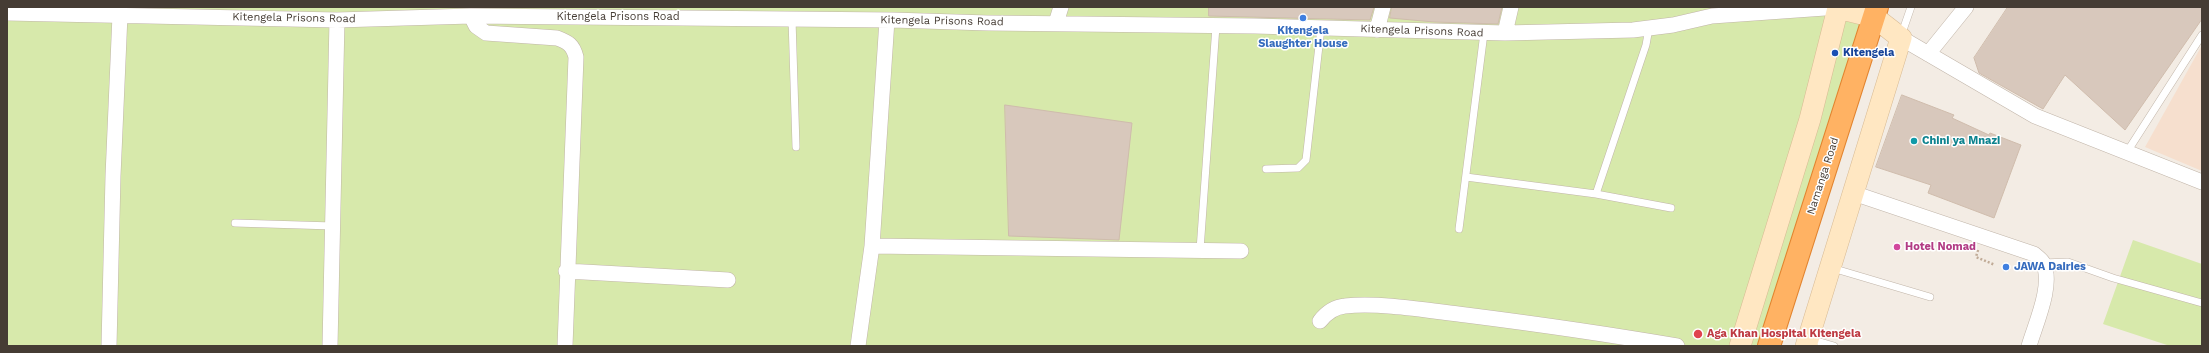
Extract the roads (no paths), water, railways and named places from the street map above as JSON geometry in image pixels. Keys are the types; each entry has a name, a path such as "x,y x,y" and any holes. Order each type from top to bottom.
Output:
{"highway":[{"name":"Namanga Road","path":"1769,346 1876,12"}],"street":[{"path":"1056,23 1061,7"},
{"path":"1377,30 1383,7"},
{"path":"1505,33 1511,7"},
{"path":"1928,54 1966,7"},
{"path":"1740,346 1810,119 1838,8"},
{"name":"Kitengela Prisons Road","path":"7,13 120,15 187,12 336,20 471,16 734,13 792,19 892,16 988,23 1321,28 1505,33 1649,28 1713,12 1838,8 1876,12"},
{"path":"1876,12 1901,38 2035,116 2202,182"},
{"path":"109,346 113,176 120,15"},
{"path":"471,16 476,26 486,33 557,38 566,41 574,50 576,57 566,271 565,346"},
{"path":"858,346 872,246 892,16"},
{"path":"330,346 334,226 336,20"},
{"path":"1807,342 1901,38"},
{"path":"1853,193 2034,254 2043,262 2046,275 2045,296 2029,346"},
{"path":"872,246 1241,251"},
{"path":"566,271 728,280"},
{"path":"1320,321 1326,313 1333,309 1362,305 1431,311 1580,330 1677,346"}],"lane":[{"path":"1901,38 1911,7"},
{"path":"792,19 796,147"},
{"path":"1200,250 1216,26"},
{"path":"1266,169 1298,168 1306,160 1321,28"},
{"path":"1596,194 1646,45 1649,28"},
{"path":"1459,229 1484,33"},
{"path":"2127,152 2202,35"},
{"path":"1466,177 1596,194 1670,208"},
{"path":"235,223 334,226"},
{"path":"2043,262 2068,262 2113,278 2202,303"},
{"path":"1830,267 1930,297"},
{"path":"1807,342 1834,346"}],"place":[{"name":"Kitengela Slaughter House","path":"1303,18"},
{"name":"Kitengela","path":"1835,53"},
{"name":"Chini ya Mnazi","path":"1914,141"},
{"name":"Hotel Nomad","path":"1897,247"},
{"name":"JAWA Dairies","path":"2006,267"},
{"name":"Aga Khan Hospital Kitengela","path":"1698,334"}]}
